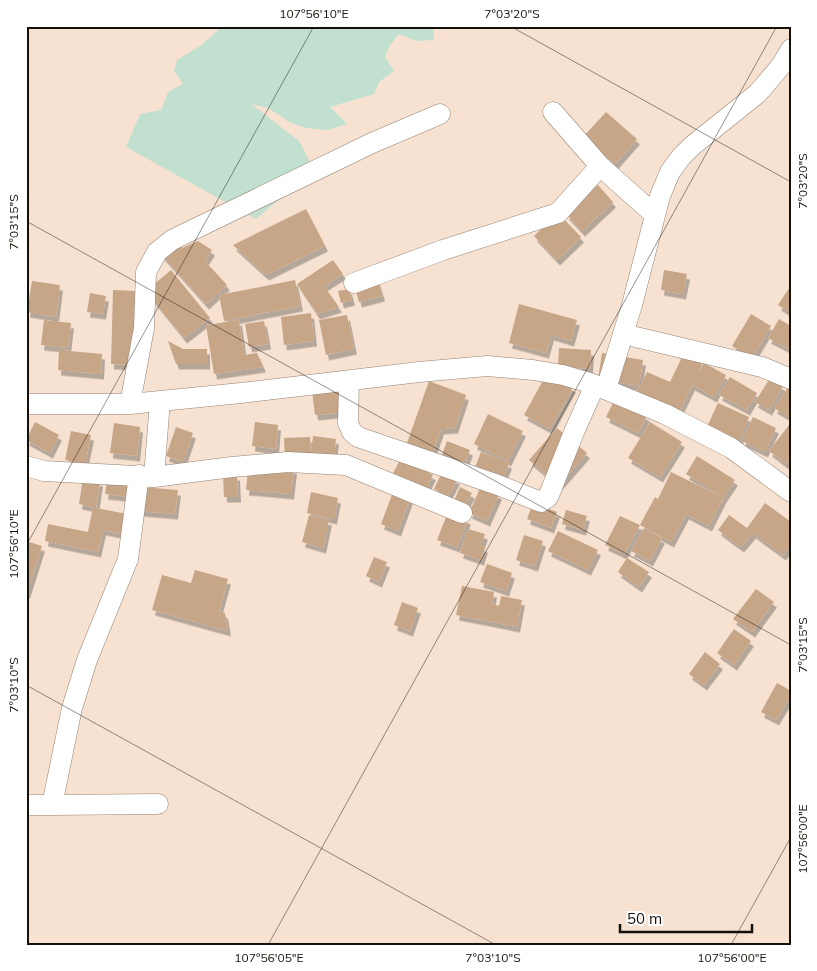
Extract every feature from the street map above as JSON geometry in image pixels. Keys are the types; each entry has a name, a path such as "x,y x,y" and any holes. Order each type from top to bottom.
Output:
{"street":[{"path":"349,381 348,422 352,432 358,437 498,485 541,502 548,497 574,432 600,387 623,334 665,183 681,158 692,146 758,93 791,49"},
{"path":"554,112 600,166 655,215"},
{"path":"130,404 144,328 146,272 157,252 181,235 372,143 440,114"},
{"path":"354,283 443,250 558,213 600,166"},
{"path":"623,334 762,367 791,379"},
{"path":"26,404 130,404 487,366 563,375 600,387 665,414 731,448 791,492"},
{"path":"52,805 64,740 77,692 87,660 128,559 160,401"},
{"path":"26,466 44,471 146,476 288,462 346,465 462,513"},
{"path":"26,805 158,804"}],"green space":[{"path":"223,26 429,26 433,30 434,40 416,41 399,34 390,45 385,57 394,71 379,82 374,94 330,107 347,124 328,130 306,128 291,123 268,108 251,104 299,141 314,170 256,219 126,147 140,114 161,110 168,92 183,84 174,71 177,60 200,46"}],"building":[{"path":"606,112 637,139 615,164 584,136"},
{"path":"598,185 613,202 582,231 566,214"},
{"path":"306,209 325,246 266,275 233,245"},
{"path":"558,213 581,237 557,260 534,236"},
{"path":"177,238 182,248 198,241 212,250 205,261 227,285 206,304 160,253"},
{"path":"333,260 343,274 324,286 339,307 317,314 297,284"},
{"path":"171,270 210,318 184,338 146,291"},
{"path":"664,270 687,274 683,294 661,290"},
{"path":"377,279 382,296 359,302 354,285"},
{"path":"295,280 300,306 224,321 219,295"},
{"path":"32,281 60,285 56,317 27,312"},
{"path":"791,285 791,313 778,305"},
{"path":"349,289 352,300 341,303 338,291"},
{"path":"113,290 135,291 133,365 111,364"},
{"path":"90,293 106,296 103,314 87,312"},
{"path":"519,304 577,320 571,341 551,335 546,353 509,343"},
{"path":"311,313 314,341 284,345 281,317"},
{"path":"751,314 771,326 752,358 732,346"},
{"path":"347,315 354,349 326,355 319,320"},
{"path":"779,319 791,326 791,346 789,349 768,338"},
{"path":"44,320 71,323 68,348 41,345"},
{"path":"239,320 244,355 257,353 263,367 214,374 206,325"},
{"path":"264,321 268,344 249,347 245,324"},
{"path":"168,341 183,349 207,349 207,364 176,364"},
{"path":"559,348 591,350 590,369 558,367"},
{"path":"59,350 102,354 101,374 58,370"},
{"path":"602,353 643,360 639,386 598,379"},
{"path":"684,353 703,361 697,375 704,363 726,375 714,397 692,385 678,414 636,394 647,372 670,382"},
{"path":"547,373 573,387 550,429 524,415"},
{"path":"730,377 757,393 747,410 719,395"},
{"path":"770,378 783,386 769,410 755,402"},
{"path":"429,381 466,395 455,428 441,429 433,452 407,443"},
{"path":"789,386 791,387 791,418 774,408"},
{"path":"345,387 347,412 315,415 312,391"},
{"path":"615,399 647,416 638,433 606,417"},
{"path":"718,403 749,417 738,443 706,429"},
{"path":"488,414 523,431 508,461 474,444"},
{"path":"753,417 776,428 765,452 742,441"},
{"path":"35,422 59,435 50,453 26,440"},
{"path":"255,422 278,425 276,449 252,446"},
{"path":"650,422 682,442 660,477 628,458"},
{"path":"114,423 140,427 137,456 110,453"},
{"path":"789,425 791,427 791,458 786,464 769,451"},
{"path":"176,427 193,433 183,462 166,456"},
{"path":"557,428 587,453 559,485 529,460"},
{"path":"71,431 91,435 85,464 65,460"},
{"path":"313,436 336,439 334,456 311,453"},
{"path":"310,437 311,453 285,460 284,438"},
{"path":"447,441 470,450 464,466 441,458"},
{"path":"481,452 509,463 502,481 474,470"},
{"path":"697,456 735,480 723,498 709,526 686,514 671,542 640,525 655,497 658,499 671,472 722,497 686,474"},
{"path":"401,458 433,475 422,496 390,479"},
{"path":"294,468 291,494 246,490 248,471"},
{"path":"442,472 457,479 448,496 434,489"},
{"path":"223,475 237,475 238,497 224,497"},
{"path":"83,478 100,481 96,508 127,514 123,534 103,530 98,552 45,541 48,524 88,532 93,507 79,504"},
{"path":"107,480 132,483 130,497 105,494"},
{"path":"481,486 499,494 487,521 469,513"},
{"path":"141,487 178,490 175,514 139,511"},
{"path":"460,487 472,493 465,506 454,501"},
{"path":"311,492 338,498 334,519 307,513"},
{"path":"393,492 410,498 398,531 381,524"},
{"path":"533,503 557,512 551,528 527,519"},
{"path":"765,503 791,522 791,544 783,555 753,533 741,547 718,530 729,515 747,528"},
{"path":"566,510 587,516 583,530 562,524"},
{"path":"448,512 468,519 457,547 437,540"},
{"path":"309,515 329,520 323,548 302,542"},
{"path":"620,516 640,525 624,554 605,545"},
{"path":"468,529 485,534 481,546 485,547 481,560 460,553"},
{"path":"643,529 662,538 650,561 631,551"},
{"path":"558,531 598,550 588,570 548,551"},
{"path":"524,535 543,541 535,566 516,560"},
{"path":"26,541 42,546 27,593 26,593"},
{"path":"374,557 387,562 379,582 366,576"},
{"path":"627,558 649,572 639,587 618,572"},
{"path":"487,564 512,573 506,591 480,582"},
{"path":"195,570 228,579 219,611 225,613 228,631 152,610 162,575 191,583"},
{"path":"462,586 494,592 492,604 499,606 501,596 522,600 517,627 456,615"},
{"path":"756,589 774,602 752,632 733,619"},
{"path":"402,602 418,608 410,631 394,625"},
{"path":"734,629 751,641 734,665 717,653"},
{"path":"705,652 720,664 704,685 689,674"},
{"path":"777,683 791,691 791,695 776,720 761,712"}]}
